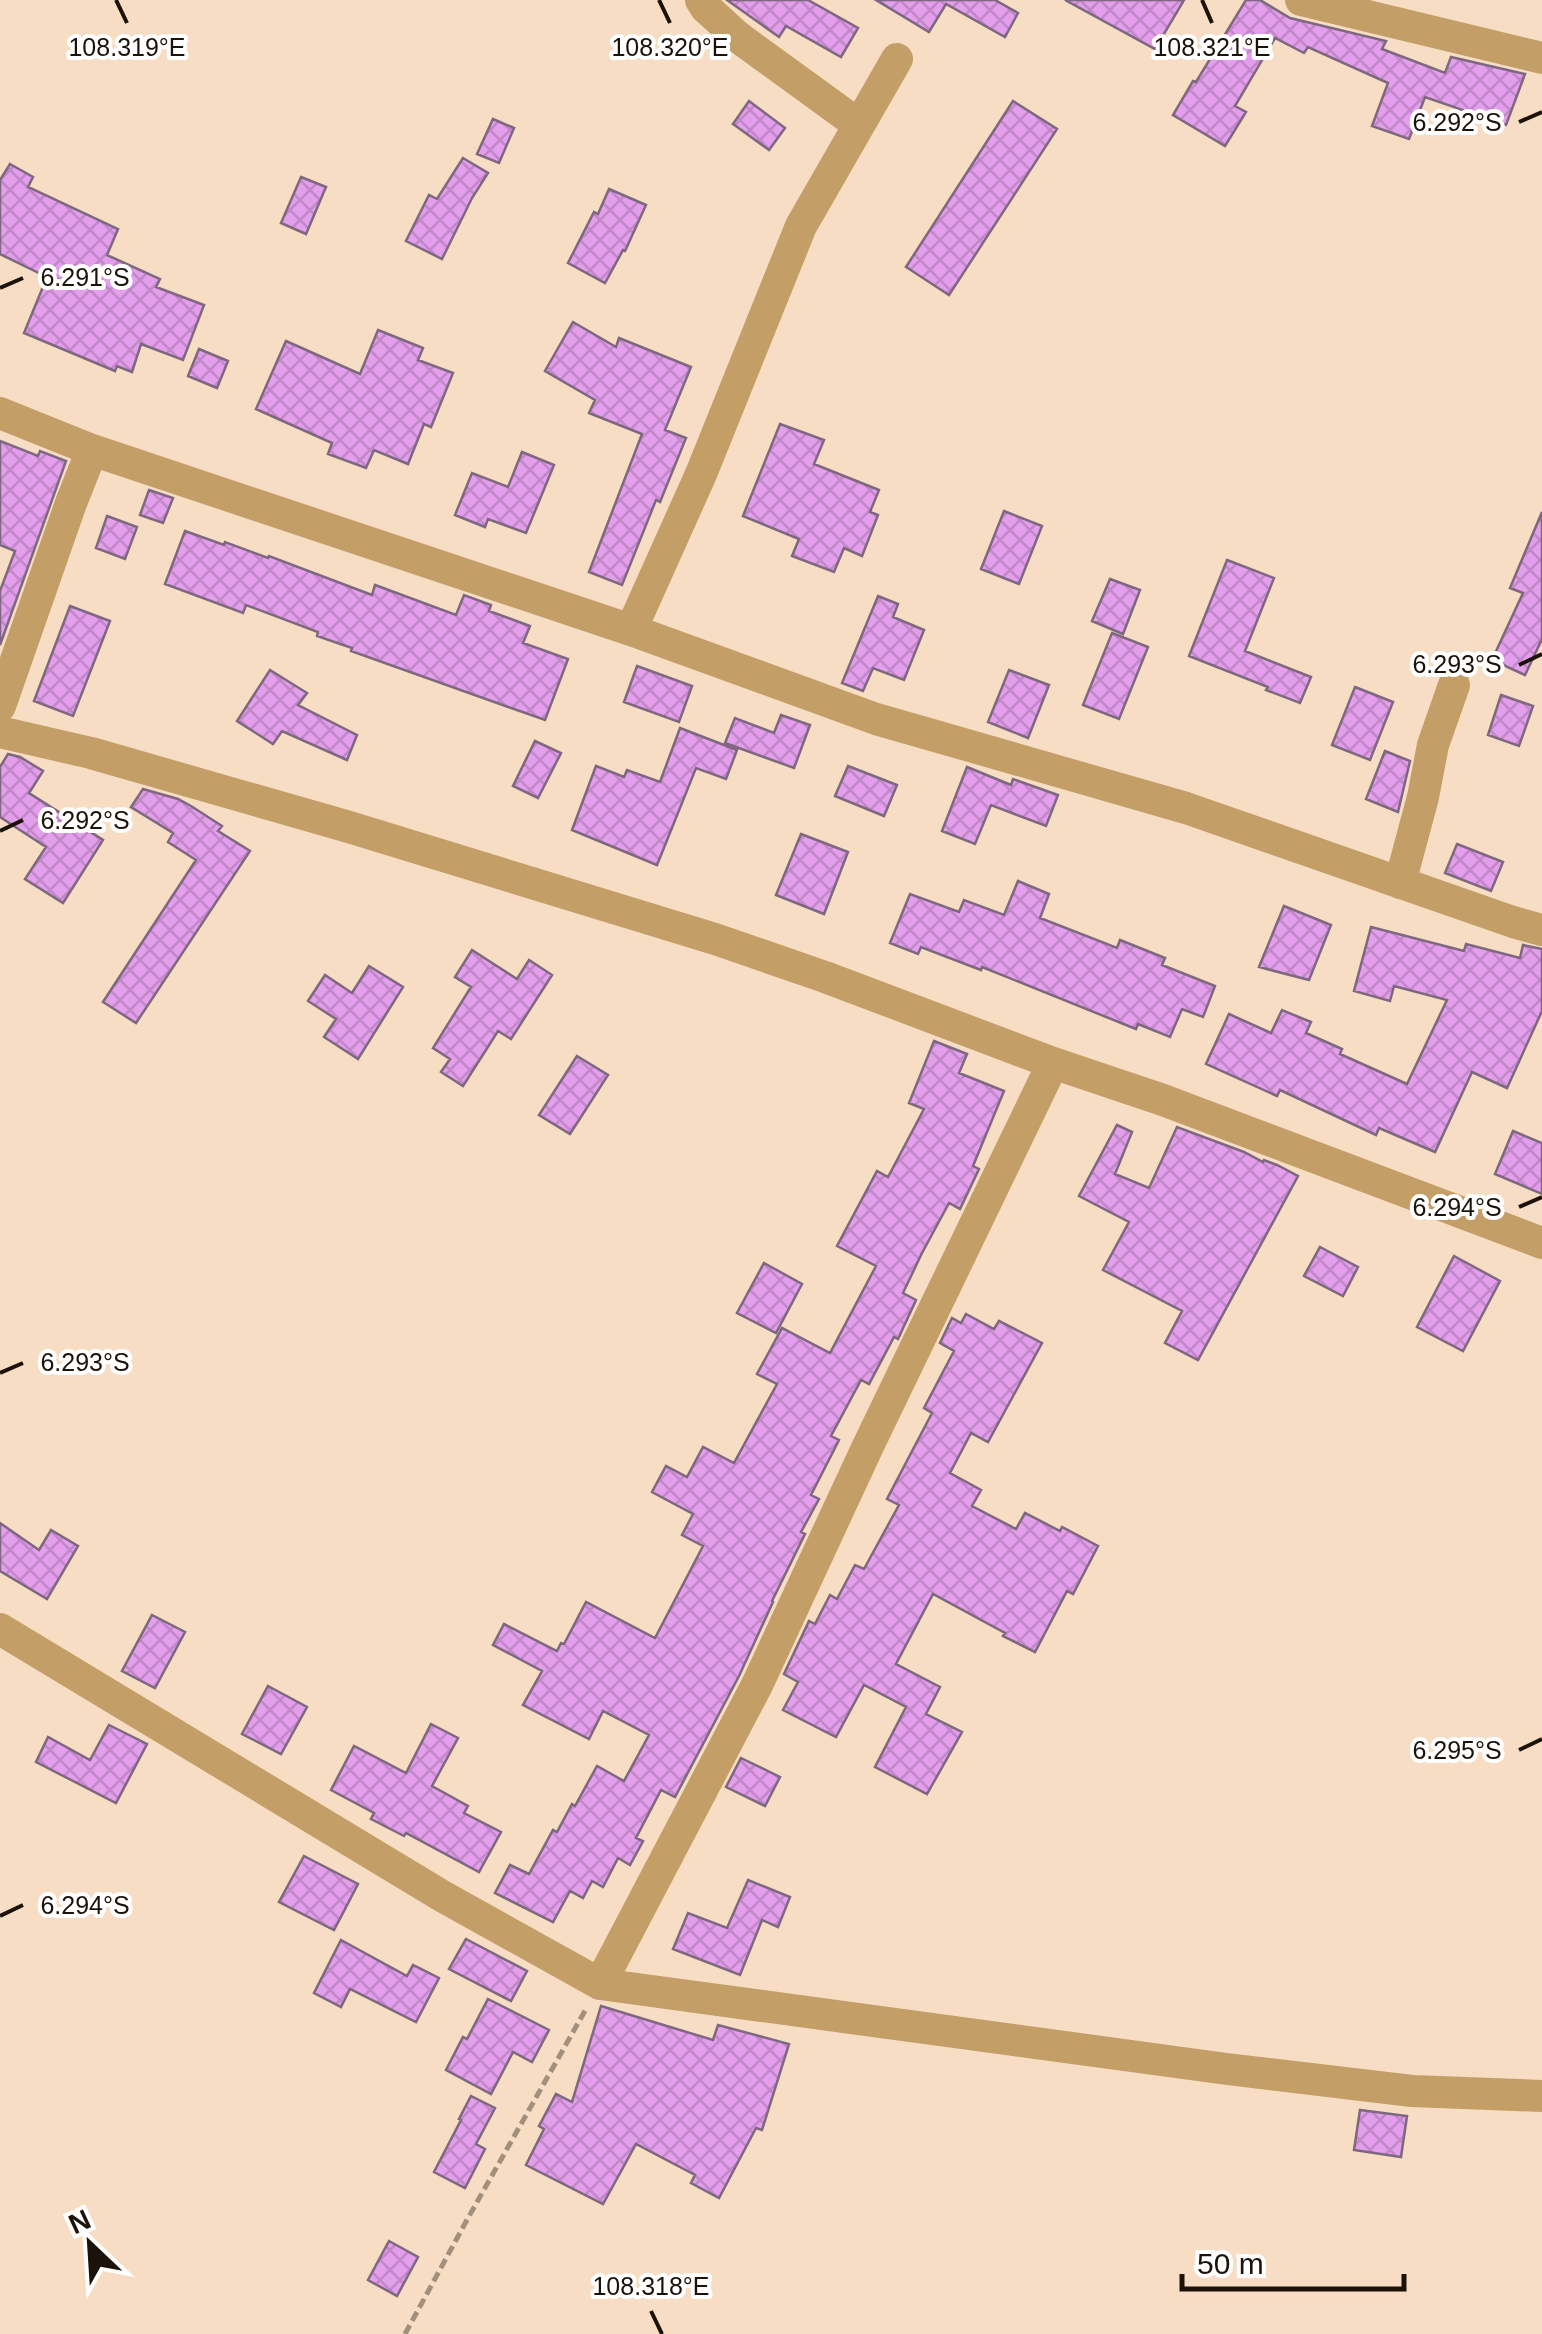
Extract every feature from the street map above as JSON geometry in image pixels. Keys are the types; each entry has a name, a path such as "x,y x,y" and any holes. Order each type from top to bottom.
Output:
{"street":[{"path":"702,0 738,36 859,124"},
{"path":"1301,0 1542,58"},
{"path":"632,630 701,474 801,226 897,59"},
{"path":"0,413 92,450 632,630 876,718 1186,808 1542,930"},
{"path":"0,706 92,450"},
{"path":"1400,883 1433,745 1454,685"},
{"path":"0,732 349,827 715,939 1162,1100 1542,1243"},
{"path":"600,1984 757,1685 1053,1063"},
{"path":"0,1628 442,1896 600,1984 1412,2091 1542,2096"}],"path":[{"path":"405,2334 600,1984"}],"building":[{"path":"727,0 808,0 858,28 841,57 786,26 779,37"},
{"path":"876,0 995,0 1018,13 1005,37 946,4 929,32"},
{"path":"1065,0 1184,0 1155,49"},
{"path":"1246,0 1260,0 1290,18 1386,41 1382,49 1445,73 1451,57 1525,74 1506,125 1425,97 1409,139 1372,126 1388,83 1308,47 1304,53 1275,38 1235,106 1246,112 1225,146 1173,115"},
{"path":"749,101 785,128 769,150 733,124"},
{"path":"1013,101 1057,129 949,295 906,267"},
{"path":"493,119 514,128 499,163 477,154"},
{"path":"463,158 488,173 442,259 406,241 429,195 437,199"},
{"path":"10,164 33,177 28,187 118,229 107,255 160,279 156,287 204,305 183,360 141,344 132,372 117,366 115,371 24,333 47,277 0,254 0,180"},
{"path":"301,177 326,187 306,234 281,223"},
{"path":"609,189 646,205 605,283 568,263"},
{"path":"573,322 616,347 619,338 691,367 665,430 686,438 622,585 589,572 642,434 589,413 595,400 545,371"},
{"path":"378,330 423,348 418,360 453,373 431,427 424,424 408,464 374,450 366,468 328,454 332,443 256,409 286,341 360,374"},
{"path":"199,349 228,361 217,388 188,376"},
{"path":"780,424 824,440 814,464 879,490 870,512 878,515 862,556 844,548 834,572 792,556 799,539 743,516"},
{"path":"0,441 38,456 40,451 66,461 0,645 0,591 15,551 0,545"},
{"path":"522,452 554,465 526,533 488,519 485,527 455,515 472,473 508,487"},
{"path":"149,490 173,498 163,523 140,515"},
{"path":"1004,511 1042,526 1019,584 981,569"},
{"path":"1542,512 1542,639 1525,675 1492,660 1523,593 1510,588"},
{"path":"107,516 137,527 125,559 96,548"},
{"path":"185,531 269,556 372,595 375,585 456,615 464,595 491,605 489,611 530,626 523,643 568,659 545,720 351,651 352,648 317,636 318,632 246,605 243,613 165,584"},
{"path":"1227,560 1274,578 1245,651 1311,677 1300,703 1189,656"},
{"path":"1110,579 1140,590 1123,634 1092,621"},
{"path":"878,596 898,604 893,617 924,630 904,680 873,668 863,691 842,683"},
{"path":"70,606 110,621 73,716 34,701"},
{"path":"1112,633 1148,647 1119,719 1083,705"},
{"path":"637,666 692,686 679,722 624,702"},
{"path":"270,670 307,693 298,705 357,735 347,760 282,731 273,744 237,721"},
{"path":"1009,670 1049,685 1028,738 988,722"},
{"path":"1355,687 1393,702 1370,760 1332,745"},
{"path":"1501,695 1533,706 1519,746 1488,735"},
{"path":"781,715 810,725 794,768 725,743 735,718 774,733"},
{"path":"680,728 737,750 726,779 696,768 657,865 572,830 596,766 624,777 627,770 660,782"},
{"path":"535,741 561,753 538,798 513,786"},
{"path":"1385,751 1410,761 1398,812 1366,799"},
{"path":"8,754 43,771 29,793 103,840 63,903 25,879 46,847 0,817 0,767"},
{"path":"848,766 897,785 884,816 835,796"},
{"path":"967,767 1011,785 1013,779 1058,795 1046,826 991,805 975,844 942,831"},
{"path":"143,789 191,806 222,826 218,831 250,851 136,1023 103,1002 196,860 168,842 173,833 131,807"},
{"path":"801,834 848,852 824,914 776,895"},
{"path":"1457,844 1503,862 1491,891 1445,873"},
{"path":"1018,881 1049,894 1040,918 1117,948 1120,940 1165,958 1162,965 1215,986 1203,1017 1182,1009 1170,1037 1138,1024 1136,1029 982,967 981,970 921,947 918,954 890,943 910,894 959,912 964,900 1004,915"},
{"path":"1284,906 1331,925 1309,980 1259,967"},
{"path":"1371,927 1464,951 1466,944 1520,958 1523,945 1542,949 1542,1011 1507,1088 1472,1072 1435,1152 1379,1128 1376,1135 1280,1090 1277,1096 1206,1064 1229,1014 1271,1033 1282,1010 1311,1022 1306,1033 1342,1049 1340,1054 1407,1084 1447,1000 1394,986 1390,1001 1354,991"},
{"path":"472,950 517,979 529,960 552,975 511,1039 498,1031 463,1086 441,1072 450,1059 433,1048 471,987 455,977"},
{"path":"369,966 403,987 358,1059 324,1037 336,1019 308,1001 325,975 352,993"},
{"path":"934,1041 967,1054 959,1073 1004,1091 973,1166 979,1169 960,1209 949,1203 922,1253 903,1293 916,1300 898,1339 894,1337 869,1384 861,1380 831,1436 839,1440 811,1495 819,1499 801,1532 805,1534 739,1676 675,1797 661,1790 636,1838 643,1841 630,1865 618,1858 603,1887 592,1881 583,1898 570,1891 553,1922 495,1893 510,1865 529,1874 553,1830 557,1832 572,1804 575,1806 597,1766 624,1781 649,1735 603,1711 589,1739 523,1705 542,1671 493,1645 504,1624 557,1651 586,1602 655,1638 703,1546 682,1535 693,1514 652,1492 666,1466 687,1477 703,1447 734,1463 777,1384 757,1374 782,1328 830,1353 876,1266 837,1246 877,1171 888,1177 924,1109 909,1103"},
{"path":"577,1056 608,1075 570,1134 539,1115"},
{"path":"1117,1125 1132,1132 1115,1174 1149,1188 1177,1127 1298,1176 1198,1360 1165,1343 1182,1311 1103,1270 1129,1222 1079,1196"},
{"path":"1513,1131 1542,1143 1542,1194 1495,1174"},
{"path":"1320,1247 1358,1267 1343,1296 1304,1276"},
{"path":"1454,1256 1500,1281 1463,1351 1417,1327"},
{"path":"764,1263 802,1284 776,1333 737,1313"},
{"path":"966,1314 994,1329 999,1321 1042,1343 988,1442 971,1433 950,1473 981,1490 972,1506 1016,1529 1025,1513 1098,1546 1073,1594 1067,1591 1035,1652 933,1594 896,1664 940,1687 926,1714 962,1732 927,1794 875,1767 906,1707 864,1685 836,1737 783,1710 798,1682 784,1674 809,1621 815,1624 830,1595 837,1599 855,1565 864,1569 899,1505 887,1499 932,1413 924,1408 954,1351 940,1343 952,1318 961,1323"},
{"path":"0,1523 39,1550 51,1530 78,1546 47,1599 0,1571"},
{"path":"152,1615 185,1632 155,1688 122,1671"},
{"path":"268,1686 307,1707 281,1754 242,1734"},
{"path":"431,1724 458,1738 432,1786 468,1806 464,1813 501,1832 479,1872 371,1819 374,1813 331,1790 354,1746 406,1773"},
{"path":"109,1725 147,1744 116,1803 36,1762 48,1737 90,1760"},
{"path":"741,1758 780,1777 765,1806 726,1787"},
{"path":"304,1856 358,1884 334,1930 279,1902"},
{"path":"748,1880 790,1897 778,1927 762,1920 740,1975 673,1949 688,1913 727,1928"},
{"path":"466,1939 527,1971 511,2001 449,1969"},
{"path":"341,1940 407,1976 413,1965 439,1978 416,2022 350,1989 341,2007 314,1993"},
{"path":"488,1999 549,2030 532,2062 513,2052 491,2094 446,2070"},
{"path":"601,2006 713,2040 718,2025 789,2044 762,2130 756,2128 719,2198 691,2183 695,2175 636,2144 603,2204 526,2165 544,2129 539,2126 556,2094 572,2102"},
{"path":"471,2096 495,2108 476,2144 485,2149 465,2188 434,2172"},
{"path":"1360,2110 1407,2116 1401,2157 1354,2150"},
{"path":"389,2241 418,2257 397,2296 368,2280"}]}
